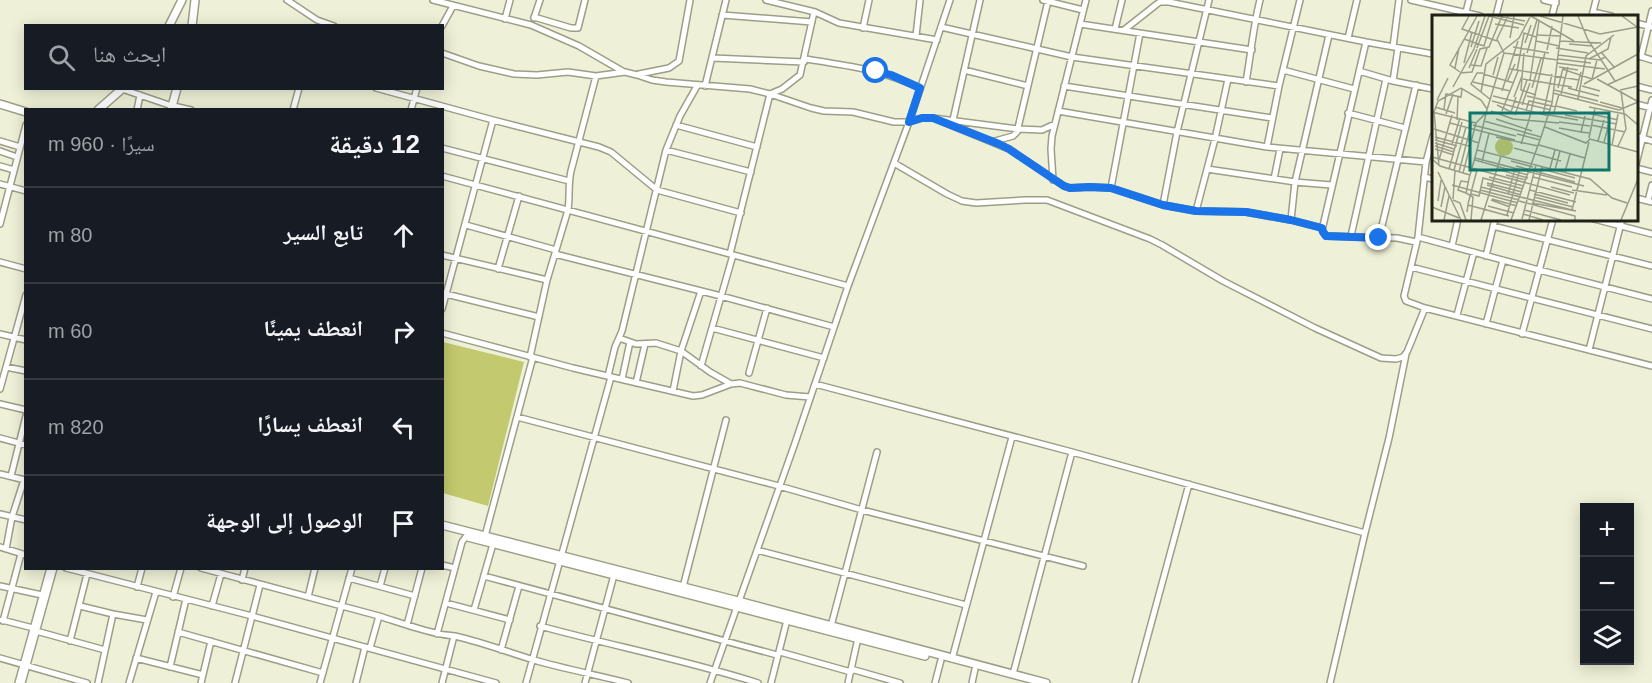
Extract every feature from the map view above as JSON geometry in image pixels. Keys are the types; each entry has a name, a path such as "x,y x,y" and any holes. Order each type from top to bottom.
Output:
{"main road":[{"path":"171,24 182,0"},
{"path":"190,24 193,0"},
{"path":"100,108 121,90"},
{"path":"170,107 175,90"},
{"path":"0,104 24,111"},
{"path":"444,528 485,536 614,575 831,626 1046,683"},
{"path":"468,534 493,544 683,587 787,620 1028,683"}],"street":[{"path":"287,0 317,23"},
{"path":"434,0 531,25 579,46 625,72 652,80 697,86 750,89 824,111 853,112 884,120 909,122 922,118 933,118 1042,130 1055,123"},
{"path":"505,19 510,0"},
{"path":"531,25 540,0"},
{"path":"534,17 578,28 585,0"},
{"path":"637,75 669,68 679,61 690,0"},
{"path":"705,86 726,0"},
{"path":"766,0 814,12 839,23 937,40"},
{"path":"863,28 869,0"},
{"path":"916,36 920,0"},
{"path":"710,683 950,0"},
{"path":"953,120 980,0"},
{"path":"1053,180 1051,143 1086,0"},
{"path":"1115,29 1122,0"},
{"path":"1163,205 1183,103 1209,0"},
{"path":"1246,82 1260,0"},
{"path":"1267,147 1300,0"},
{"path":"1348,38 1357,0"},
{"path":"1393,81 1399,0"},
{"path":"1411,0 1466,15 1469,0"},
{"path":"1496,15 1500,0"},
{"path":"1544,0 1556,2"},
{"path":"1592,14 1596,0"},
{"path":"993,142 1013,136 1017,132 1036,49 1050,1 1083,10"},
{"path":"1124,30 1160,2 1174,1 1329,35 1432,54"},
{"path":"443,24 453,6"},
{"path":"1652,11 1650,27 1638,56 1652,60"},
{"path":"770,94 799,77 814,12"},
{"path":"722,15 812,22"},
{"path":"1080,24 1252,50"},
{"path":"941,27 1072,57 1279,86"},
{"path":"1111,188 1140,33"},
{"path":"1291,220 1295,183 1329,35"},
{"path":"1366,42 1322,228 1326,236 1417,239 1452,246 1652,299"},
{"path":"444,54 479,66 514,74 537,75 568,72 596,76 625,72"},
{"path":"712,58 804,60 876,71 920,88"},
{"path":"964,70 1028,86"},
{"path":"1283,70 1354,89"},
{"path":"1359,71 1432,89"},
{"path":"485,536 532,357 547,280 568,210 569,181 596,76"},
{"path":"1196,211 1228,79"},
{"path":"1351,236 1386,79"},
{"path":"1379,238 1416,85"},
{"path":"526,683 594,438 666,150 676,125 697,86"},
{"path":"1065,86 1272,118"},
{"path":"1637,86 1652,90"},
{"path":"125,90 170,107"},
{"path":"295,108 299,90"},
{"path":"384,90 599,147 611,152 657,190 741,213"},
{"path":"412,108 416,90"},
{"path":"701,366 732,254 770,94"},
{"path":"137,108 140,95"},
{"path":"1652,100 1639,137 1652,141"},
{"path":"1058,111 1302,152 1426,162"},
{"path":"1348,113 1406,128"},
{"path":"933,118 1009,149 1059,184 1070,188 1111,188 1163,205 1196,211 1246,212 1322,228"},
{"path":"493,120 466,225 445,294 539,317"},
{"path":"676,125 757,147"},
{"path":"0,224 24,138"},
{"path":"0,141 20,147"},
{"path":"1432,147 1426,162 1417,239 1404,300 1425,308 1522,334 1652,366"},
{"path":"444,149 569,181"},
{"path":"1274,179 1281,149"},
{"path":"666,150 751,172"},
{"path":"0,152 17,157"},
{"path":"894,163 963,201 976,203 1047,200 1162,245 1223,281 1315,328 1381,358 1396,359 1403,357 1407,352"},
{"path":"0,166 14,170"},
{"path":"1637,167 1652,172"},
{"path":"1207,169 1295,183 1331,185"},
{"path":"444,177 848,286"},
{"path":"1424,177 1432,179"},
{"path":"0,184 24,190"},
{"path":"1650,202 1652,185"},
{"path":"498,269 519,196"},
{"path":"1452,246 1458,220"},
{"path":"1486,256 1495,220"},
{"path":"1522,334 1553,220"},
{"path":"1603,220 1621,222 1652,234"},
{"path":"1589,350 1621,222"},
{"path":"466,225 556,252 834,327"},
{"path":"1493,226 1652,266"},
{"path":"1457,315 1474,252"},
{"path":"444,255 547,280"},
{"path":"1486,324 1503,261"},
{"path":"0,262 24,268"},
{"path":"1411,267 1652,329"},
{"path":"673,392 681,351 701,291"},
{"path":"0,389 2,373 6,367 24,304"},
{"path":"749,373 767,308"},
{"path":"1330,683 1389,438 1407,352 1425,308"},
{"path":"712,328 824,358"},
{"path":"0,334 24,340"},
{"path":"444,334 693,396 740,383 786,395 810,397"},
{"path":"619,338 630,342 656,343 681,351 731,384"},
{"path":"622,379 630,342"},
{"path":"636,383 645,344"},
{"path":"6,367 24,371"},
{"path":"815,384 1365,533"},
{"path":"0,404 24,410"},
{"path":"516,417 780,486 862,510 1083,566"},
{"path":"683,587 726,420"},
{"path":"11,476 24,423"},
{"path":"952,659 1012,437"},
{"path":"0,438 24,445"},
{"path":"831,626 877,452"},
{"path":"1013,674 1072,452"},
{"path":"0,474 24,480"},
{"path":"24,483 3,548 23,554 2,620 105,650"},
{"path":"1135,683 1189,484"},
{"path":"0,514 24,520"},
{"path":"437,633 462,542 468,534"},
{"path":"474,610 493,544"},
{"path":"757,549 966,605"},
{"path":"444,565 455,568"},
{"path":"20,683 42,595 51,570"},
{"path":"34,630 51,570"},
{"path":"73,570 496,683"},
{"path":"137,587 141,570"},
{"path":"174,597 181,570"},
{"path":"212,570 587,674 628,683"},
{"path":"242,580 244,570"},
{"path":"308,597 315,570"},
{"path":"320,683 351,570"},
{"path":"380,586 384,570"},
{"path":"407,625 422,570"},
{"path":"70,641 87,574"},
{"path":"212,606 221,574"},
{"path":"585,683 614,575"},
{"path":"484,576 724,641 900,683"},
{"path":"349,578 415,596"},
{"path":"236,683 260,585"},
{"path":"0,586 42,595"},
{"path":"501,650 519,586"},
{"path":"129,683 156,592"},
{"path":"170,667 186,599"},
{"path":"446,603 510,620"},
{"path":"80,606 147,620"},
{"path":"98,683 113,614"},
{"path":"363,683 356,682 379,616"},
{"path":"771,683 787,620"},
{"path":"540,626 715,669 758,683"},
{"path":"178,632 323,673"},
{"path":"442,683 454,636"},
{"path":"848,683 858,638"},
{"path":"201,683 212,641"},
{"path":"0,658 83,682"},
{"path":"136,658 203,675"},
{"path":"935,683 941,660"},
{"path":"972,683 975,669"}],"green space":[{"path":"444,342 524,362 488,506 444,493"}],"route":[{"path":"876,71 920,88 909,122 917,118 933,118 999,144 1059,184 1070,188 1111,188 1163,205 1196,211 1246,212 1291,220 1322,228 1326,236 1379,238"}]}
